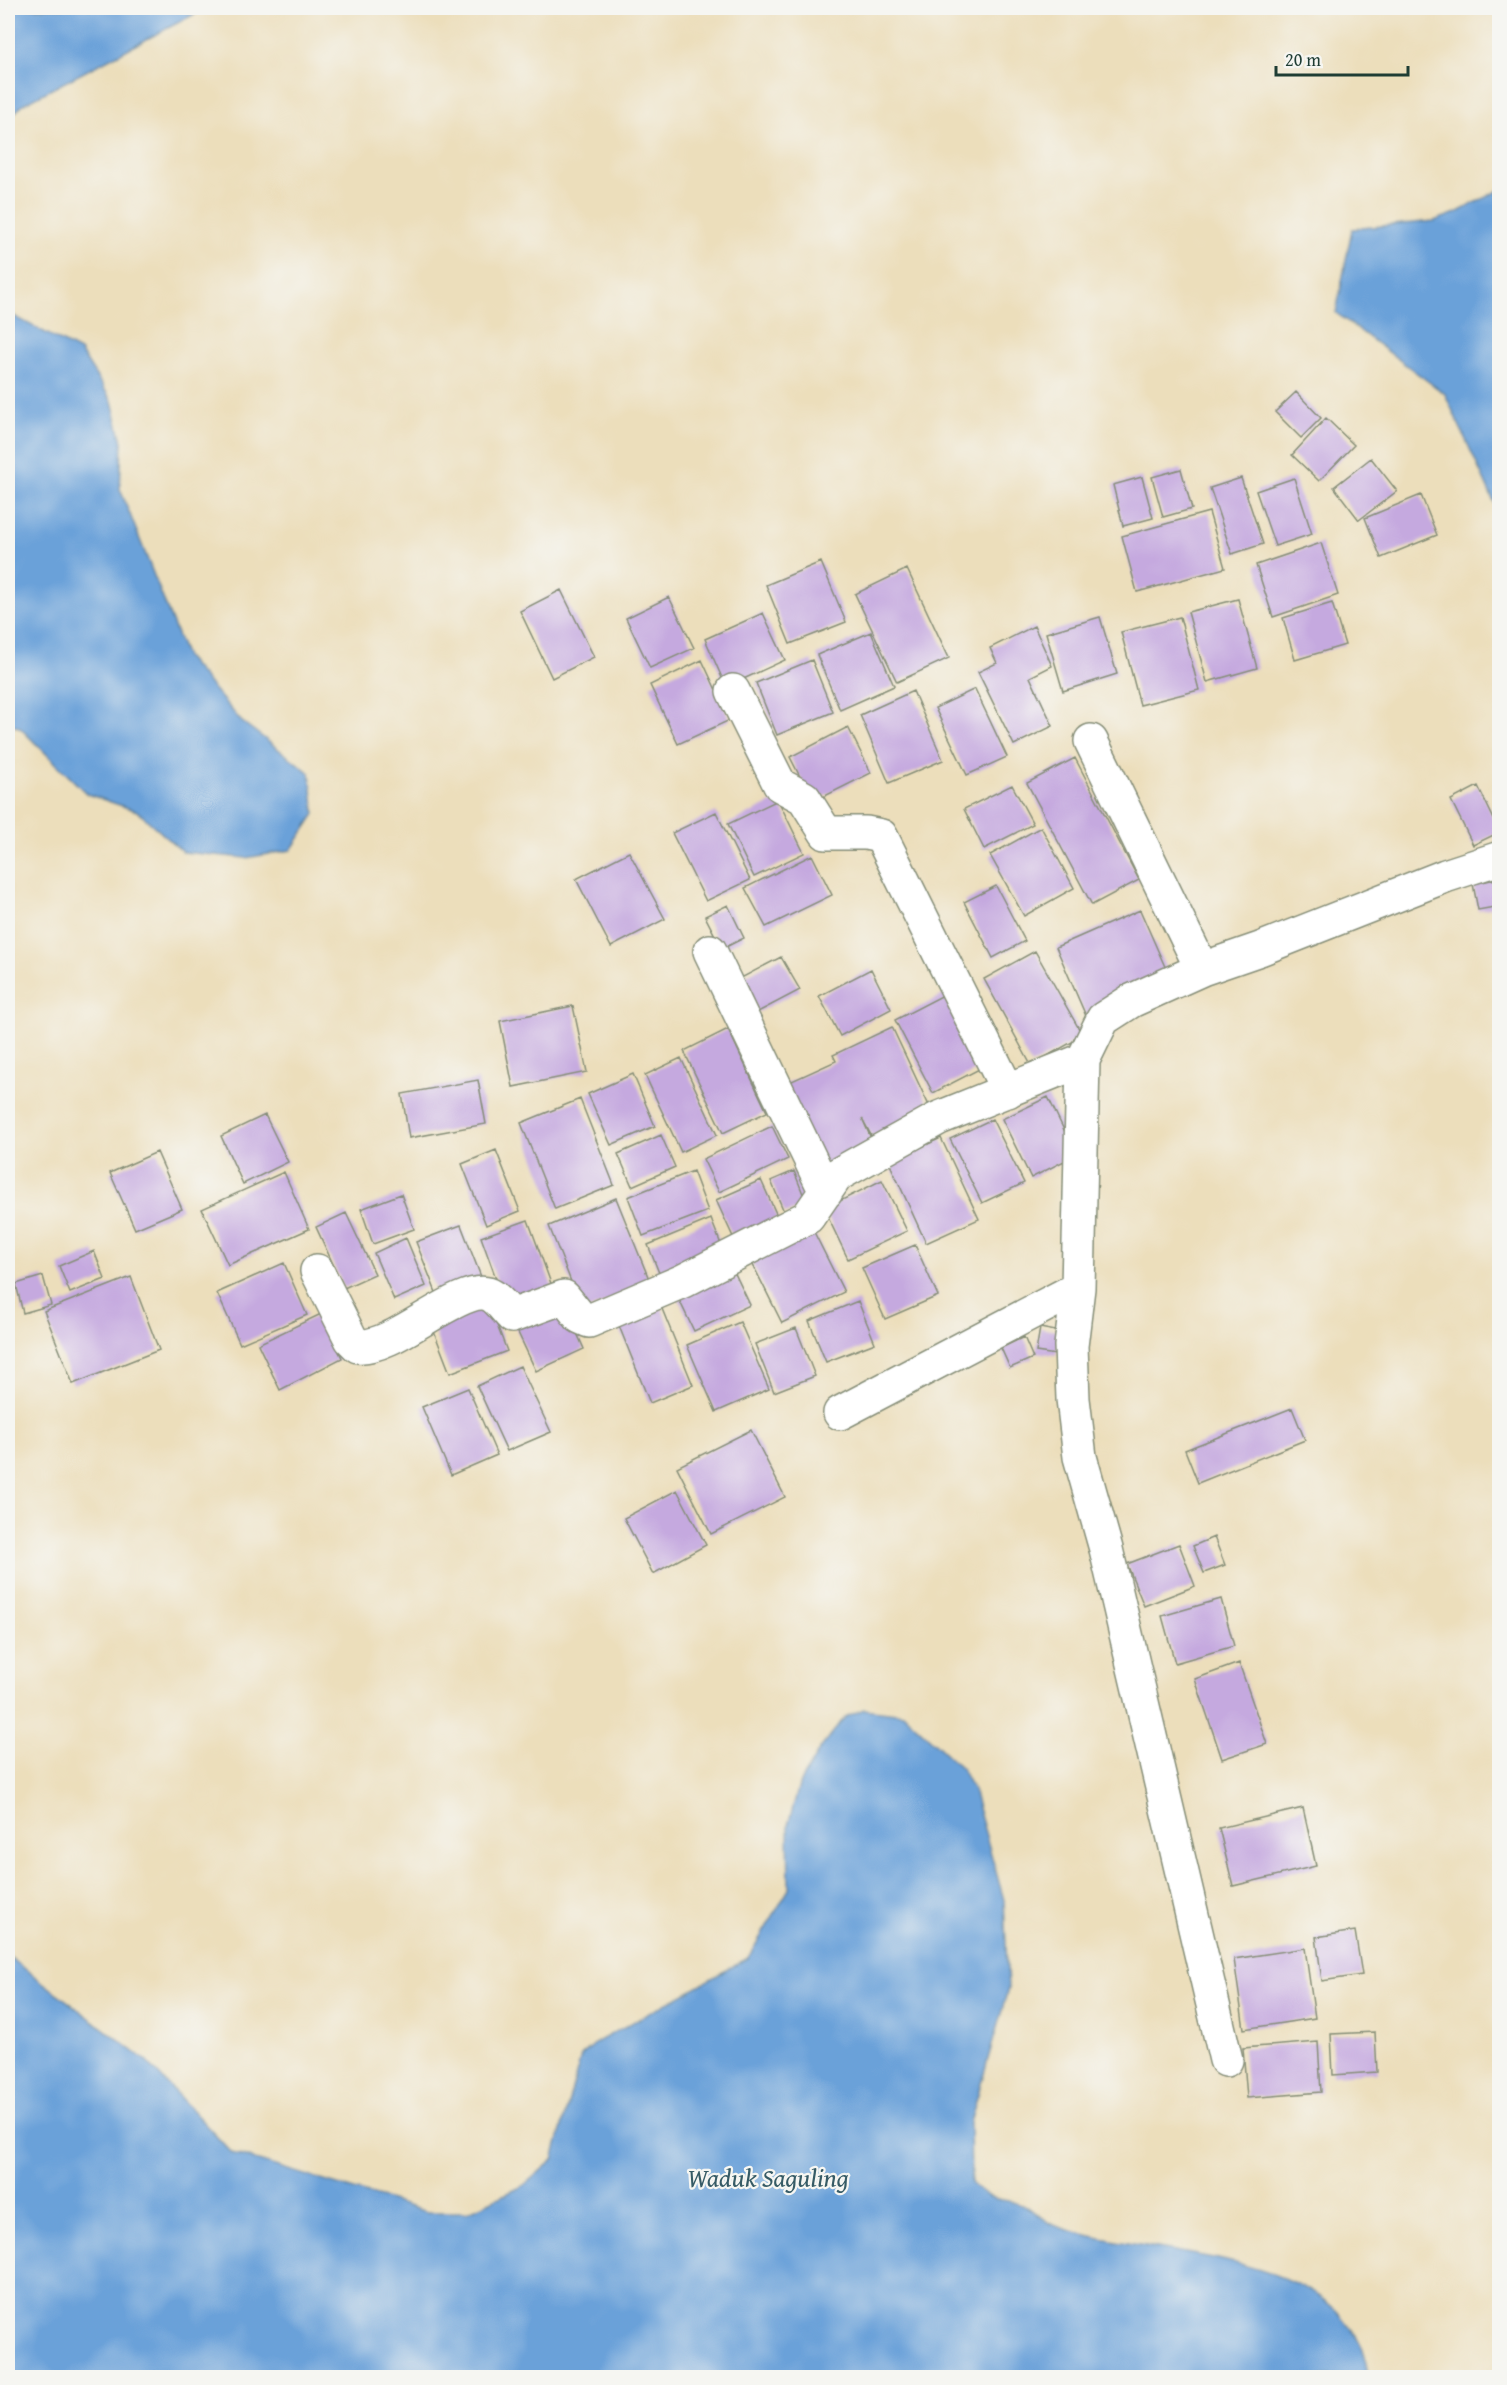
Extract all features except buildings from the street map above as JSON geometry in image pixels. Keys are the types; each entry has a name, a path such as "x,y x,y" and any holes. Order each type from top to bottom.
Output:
{"street":[{"path":"733,691 780,785 804,798 826,833 866,832 882,836 1008,1091"},
{"path":"1091,741 1202,969"},
{"path":"1226,2060 1106,1549 1080,1458 1072,1399 1071,1346 1078,1288 1083,1060 1103,1019 1131,1001 1202,969 1500,858"},
{"path":"710,951 826,1192"},
{"path":"317,1270 351,1339 358,1346 376,1344 464,1298 484,1293 493,1296 512,1316 564,1297 580,1317 589,1321 683,1281 808,1217 837,1175 939,1118 1083,1060"},
{"path":"840,1413 1078,1288"}],"water":[{"path":"8,8 206,8 23,104 8,120"},
{"path":"1499,190 1499,513 1445,394 1336,313 1352,229 1434,221 1456,213"},
{"path":"8,313 80,351 112,401 122,442 120,489 186,657 241,721 310,773 315,814 291,850 246,858 183,852 137,811 87,794 19,727 8,724"},
{"name":"Waduk Saguling","path":"864,1709 904,1714 962,1769 973,1790 1004,1900 1008,1989 970,2122 971,2183 985,2195 1024,2206 1059,2227 1098,2238 1244,2265 1289,2281 1328,2303 1355,2334 1368,2377 8,2377 8,1956 145,2060 232,2153 427,2212 467,2212 523,2186 553,2160 581,2056 597,2042 748,1958 789,1889 788,1825 800,1782 820,1749 845,1717"}]}
